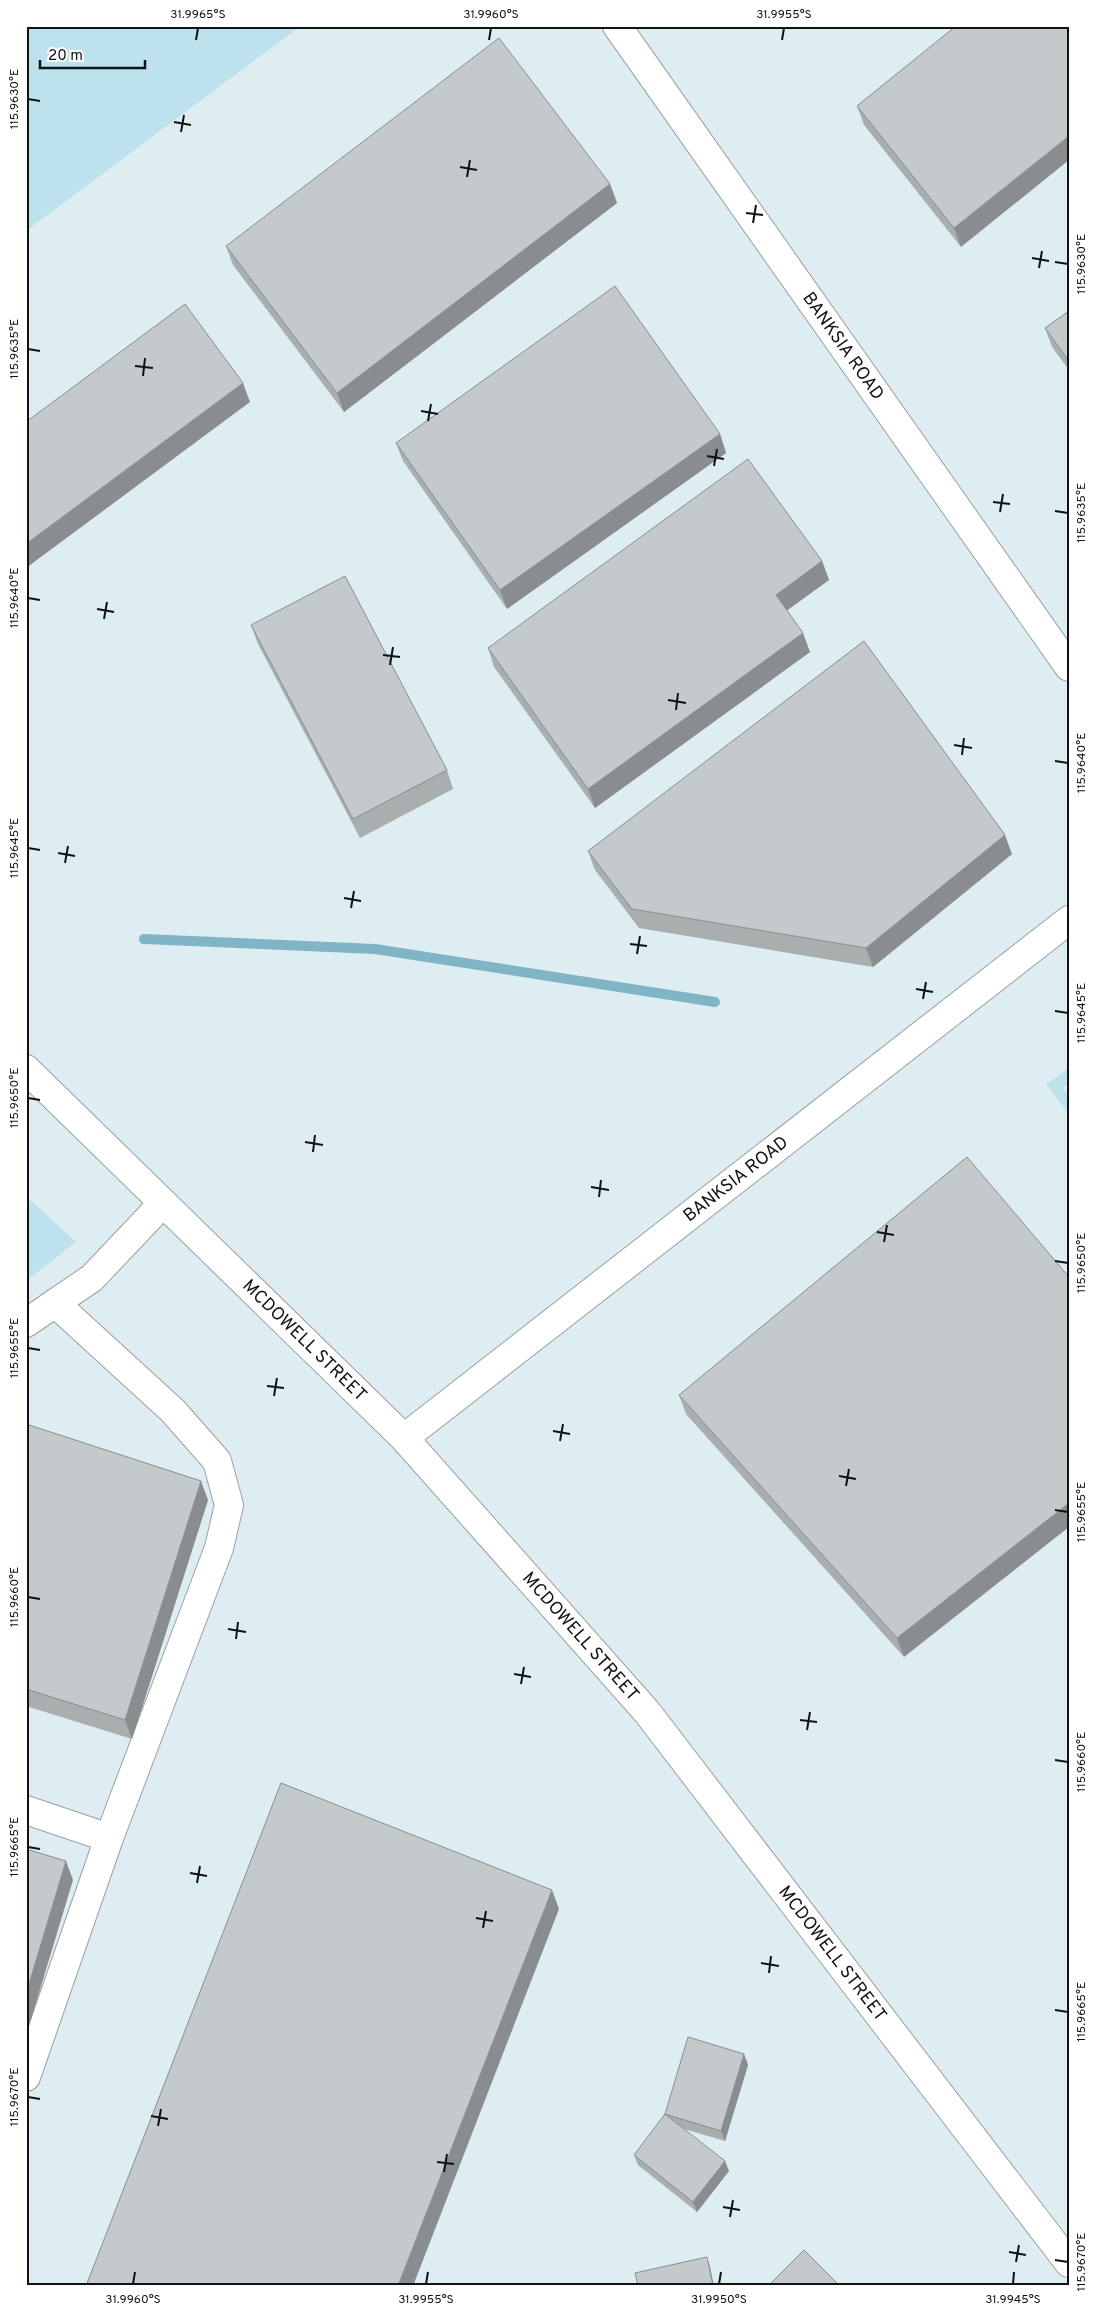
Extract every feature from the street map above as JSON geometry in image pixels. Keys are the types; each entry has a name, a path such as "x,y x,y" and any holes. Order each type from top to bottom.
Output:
{"street":[{"name":"BANKSIA ROAD","path":"617,26 1069,667"},
{"name":"BANKSIA ROAD","path":"404,1438 1069,920"},
{"name":"MCDOWELL STREET","path":"26,1069 404,1438 647,1712 1069,2263"},
{"path":"26,1322 92,1278 163,1203"},
{"path":"26,2077 109,1838 219,1548 229,1505 217,1461 173,1411 55,1303"},
{"path":"26,1810 109,1838"}],"shaded area":[{"path":"26,26 301,26 26,231"},
{"path":"301,26 1069,26 1069,2286 26,2286 26,231"},
{"path":"1069,1068 1069,1083 1063,1088 1069,1096 1069,1114 1046,1084"},
{"path":"26,1196 76,1242 26,1281"}],"building":[{"path":"956,26 1069,26 1069,136 954,228 857,106"},
{"path":"499,38 610,184 337,393 226,246"},
{"path":"615,286 720,434 500,590 396,443"},
{"path":"185,304 243,383 26,544 26,422"},
{"path":"1069,311 1069,361 1045,328"},
{"path":"748,459 822,561 776,595 803,633 588,789 488,648"},
{"path":"345,576 447,770 353,819 251,625"},
{"path":"864,641 1005,835 866,948 632,909 588,851"},
{"path":"967,1157 1069,1277 1069,1503 897,1638 679,1395"},
{"path":"26,1424 201,1481 125,1720 26,1689"},
{"path":"281,1783 552,1890 398,2286 86,2286"},
{"path":"26,1849 66,1861 26,1994"},
{"path":"688,2037 744,2054 721,2131 665,2114"},
{"path":"665,2114 725,2161 693,2202 634,2155"},
{"path":"804,2250 840,2286 768,2286"},
{"path":"707,2257 713,2286 638,2286 635,2273"}],"waterway":[{"path":"144,939 375,949 715,1002"}]}
